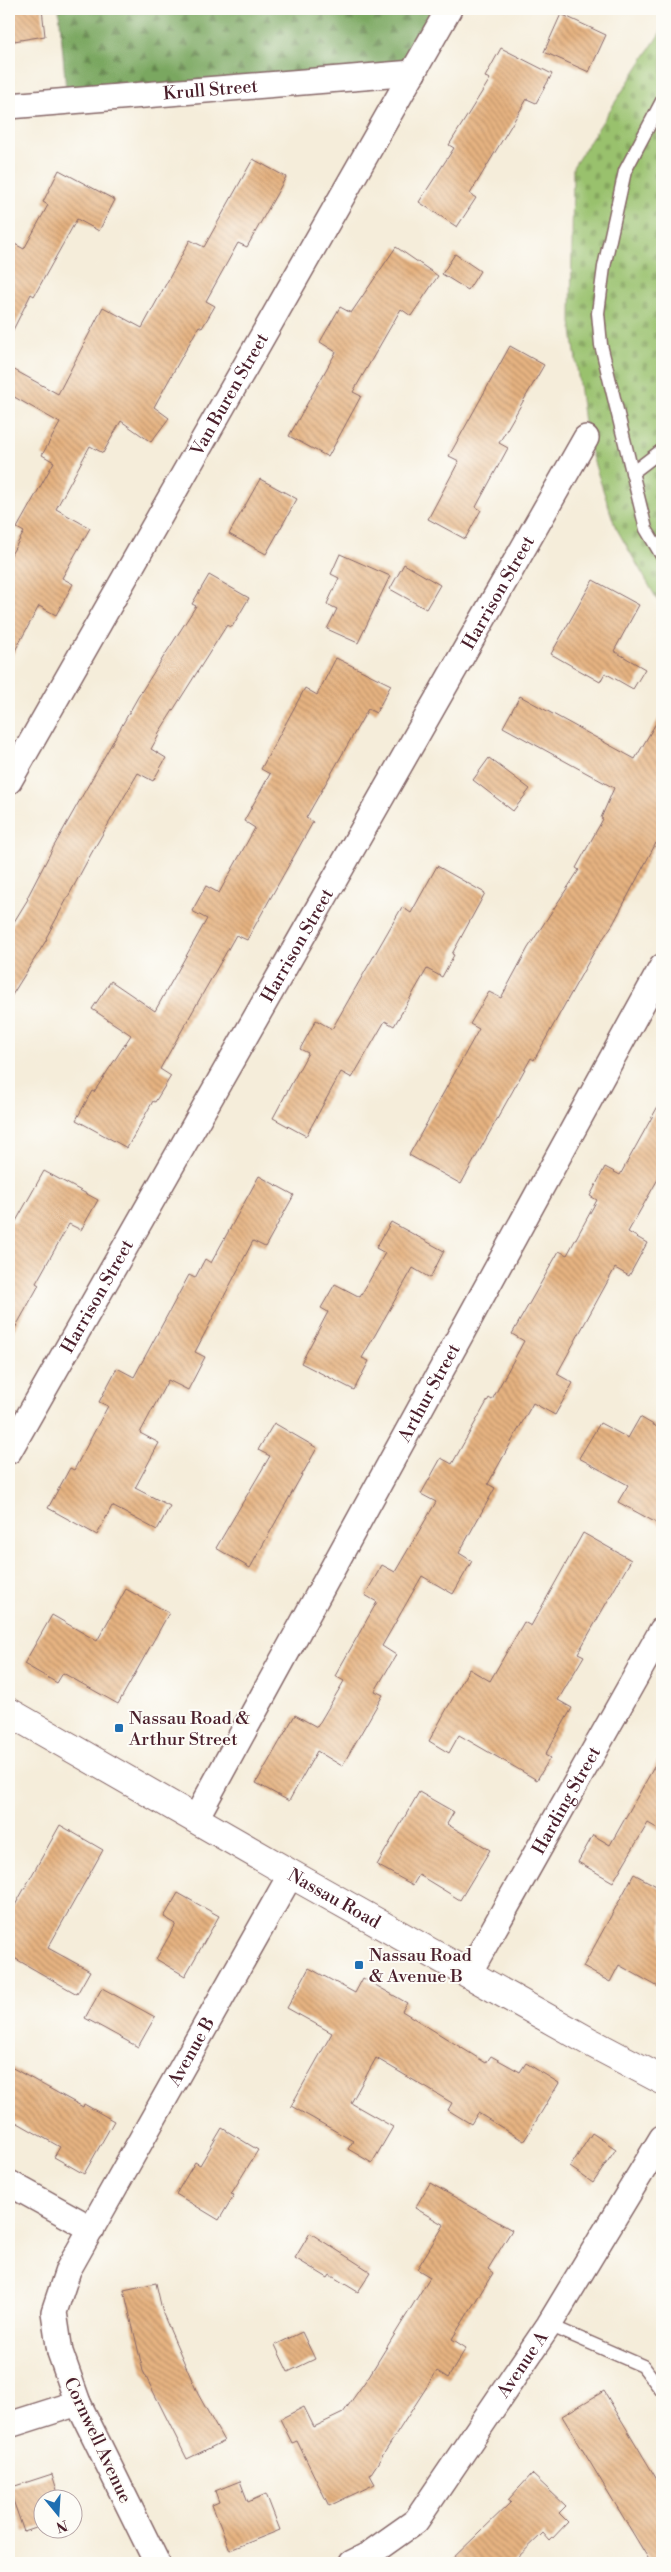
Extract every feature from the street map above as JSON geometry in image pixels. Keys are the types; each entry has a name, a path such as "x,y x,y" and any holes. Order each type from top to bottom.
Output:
{"main road":[{"name":"Nassau Road","path":"9,1712 291,1874 590,2042 662,2080"}],"street":[{"name":"Van Buren Street","path":"9,781 450,9"},
{"name":"Krull Street","path":"11,110 413,73"},
{"name":"Harrison Street","path":"9,1451 586,438"},
{"name":"Arthur Street","path":"196,1818 662,967"},
{"name":"Harding Street","path":"470,1973 662,1630"},
{"name":"Avenue B","path":"92,2230 291,1874"},
{"name":"Avenue A","path":"352,2563 368,2555 416,2521 548,2325 662,2138"},
{"path":"9,2183 92,2230"},
{"name":"Cornwell Avenue","path":"92,2230 68,2270 54,2312 60,2352 78,2403 157,2563"},
{"path":"9,2425 78,2403"}],"lane":[{"path":"662,101 625,171 604,267 598,313 601,345 646,529 662,556"},
{"path":"632,473 662,450"},
{"path":"548,2325 643,2366 662,2391"}],"green space":[{"path":"59,9 449,9 413,73 67,102"},
{"path":"662,30 662,608 615,526 586,438 571,322 573,167"}],"building":[{"path":"10,9 42,9 45,36 14,41"},
{"path":"561,14 606,35 589,72 544,52"},
{"path":"501,48 552,74 536,103 527,99 470,194 476,198 457,227 419,202 454,148 449,145 490,79 485,77"},
{"path":"253,159 286,177 247,247 238,243 206,301 215,306 202,328 199,326 154,407 169,418 151,442 121,421 103,453 90,446 56,509 90,528 62,578 73,584 56,615 39,606 9,662 9,558 24,532 17,528 54,462 42,455 60,423 9,394 9,367 58,394 103,307 142,328 190,240 204,247"},
{"path":"59,170 115,200 99,231 77,219 34,296 31,294 9,338 9,241 24,249 48,205 43,202"},
{"path":"396,247 438,276 411,316 401,309 353,392 361,396 328,457 289,436 336,352 320,342 340,307 351,313"},
{"path":"455,254 480,271 468,290 442,274"},
{"path":"510,346 544,365 499,443 508,448 476,507 481,510 465,539 428,519 459,461 449,456"},
{"path":"260,479 297,499 266,554 229,534"},
{"path":"340,554 390,576 358,643 327,629 337,609 327,604 339,578 331,574"},
{"path":"404,564 440,585 426,609 390,589"},
{"path":"209,575 249,598 232,627 227,625 158,734 151,749 166,758 153,781 138,773 91,854 47,939 9,1000 9,930 28,899 54,846 138,697 196,606 192,604"},
{"path":"593,580 639,605 614,651 645,669 633,689 605,673 600,682 551,654"},
{"path":"336,658 391,685 376,713 368,709 306,818 313,822 247,940 236,935 160,1069 171,1076 155,1102 153,1101 127,1148 76,1120 92,1091 94,1092 131,1035 92,1009 111,981 155,1011 207,919 192,911 206,886 219,893 255,828 244,821 270,774 261,769 305,688 317,695"},
{"path":"520,696 635,759 662,713 662,846 656,843 613,924 594,952 534,1060 531,1058 461,1184 409,1155 479,1029 470,1024 489,992 501,998 528,948 579,870 576,868 603,819 601,818 614,788 503,727"},
{"path":"489,758 530,789 513,811 473,780"},
{"path":"437,866 485,893 452,954 454,955 442,977 427,969 394,1026 385,1021 352,1078 341,1072 306,1136 273,1118 308,1053 300,1049 316,1020 332,1029 402,907 411,913"},
{"path":"662,1099 662,1172 628,1232 647,1243 629,1276 615,1268 557,1374 573,1383 555,1415 533,1403 488,1484 495,1488 459,1553 472,1561 453,1594 422,1576 382,1646 396,1655 375,1691 383,1695 342,1766 317,1751 289,1801 256,1783 295,1715 317,1727 344,1681 335,1676 377,1602 365,1595 382,1565 395,1572 436,1502 421,1494 441,1458 452,1464 489,1398 492,1400 524,1341 512,1334 559,1251 567,1255 597,1200 590,1196 605,1167 620,1175"},
{"path":"44,1171 98,1200 81,1230 69,1224 36,1283 39,1285 9,1339 9,1220 15,1223"},
{"path":"259,1176 294,1195 265,1247 253,1241 195,1352 205,1357 188,1390 168,1380 140,1433 159,1443 135,1488 170,1506 157,1530 112,1506 97,1535 48,1508 70,1468 74,1470 108,1406 99,1402 117,1368 134,1377 189,1275 195,1278 205,1259 211,1263"},
{"path":"391,1222 444,1251 430,1278 413,1268 362,1358 369,1361 354,1390 301,1363 328,1312 321,1308 335,1284 360,1297 385,1253 376,1248"},
{"path":"640,1417 662,1430 662,1526 618,1502 628,1485 579,1458 600,1423 628,1438"},
{"path":"274,1423 317,1448 250,1568 216,1548 270,1456 258,1450"},
{"path":"583,1533 631,1560 578,1653 584,1656 558,1700 572,1708 545,1755 550,1758 537,1780 459,1735 449,1753 429,1741 469,1669 490,1681 524,1622 531,1626"},
{"path":"126,1589 169,1613 118,1704 63,1673 57,1683 24,1664 52,1615 97,1641"},
{"path":"662,1753 662,1831 648,1823 613,1882 578,1862 593,1835 610,1845"},
{"path":"419,1792 454,1812 447,1824 490,1850 460,1900 419,1875 413,1885 377,1865"},
{"path":"60,1825 103,1850 48,1948 90,1971 77,1994 9,1955 9,1916"},
{"path":"634,1874 662,1889 662,1989 619,1965 610,1982 583,1967"},
{"path":"178,1893 219,1916 185,1976 156,1959 176,1924 164,1917"},
{"path":"309,1968 355,1993 363,1978 407,2003 402,2011 486,2063 491,2056 520,2072 526,2063 559,2083 524,2141 478,2113 471,2124 448,2110 452,2103 376,2058 351,2103 393,2127 372,2163 348,2149 353,2141 291,2106 332,2033 287,2008"},
{"path":"102,1988 155,2017 138,2047 85,2018"},
{"path":"9,2066 83,2107 84,2104 114,2121 84,2174 54,2157 60,2147 9,2118"},
{"path":"222,2128 258,2150 231,2194 234,2195 219,2220 176,2194 195,2162 200,2165"},
{"path":"592,2133 616,2149 593,2183 570,2167"},
{"path":"430,2183 512,2230 488,2269 493,2273 452,2339 466,2348 448,2378 437,2371 370,2475 375,2484 329,2506 297,2441 292,2443 280,2419 304,2407 314,2427 343,2413 369,2376 430,2277 417,2269 444,2225 415,2208"},
{"path":"310,2233 371,2272 358,2292 330,2275 328,2278 295,2258"},
{"path":"156,2283 163,2314 198,2394 224,2441 187,2459 143,2371 124,2290"},
{"path":"302,2332 315,2359 288,2372 275,2345"},
{"path":"604,2391 662,2488 662,2563 651,2563 562,2416"},
{"path":"52,2474 57,2490 32,2490 32,2529 24,2532 13,2500 9,2500 9,2488"},
{"path":"532,2474 566,2506 559,2513 568,2522 550,2541 543,2533 512,2563 448,2563 511,2502 508,2500"},
{"path":"240,2481 248,2502 266,2494 280,2530 230,2550 212,2505 219,2502 215,2491"}],"place":[{"name":"Nassau Road & Arthur Street","path":"119,1728"},
{"name":"Nassau Road & Avenue B","path":"359,1965"}]}
